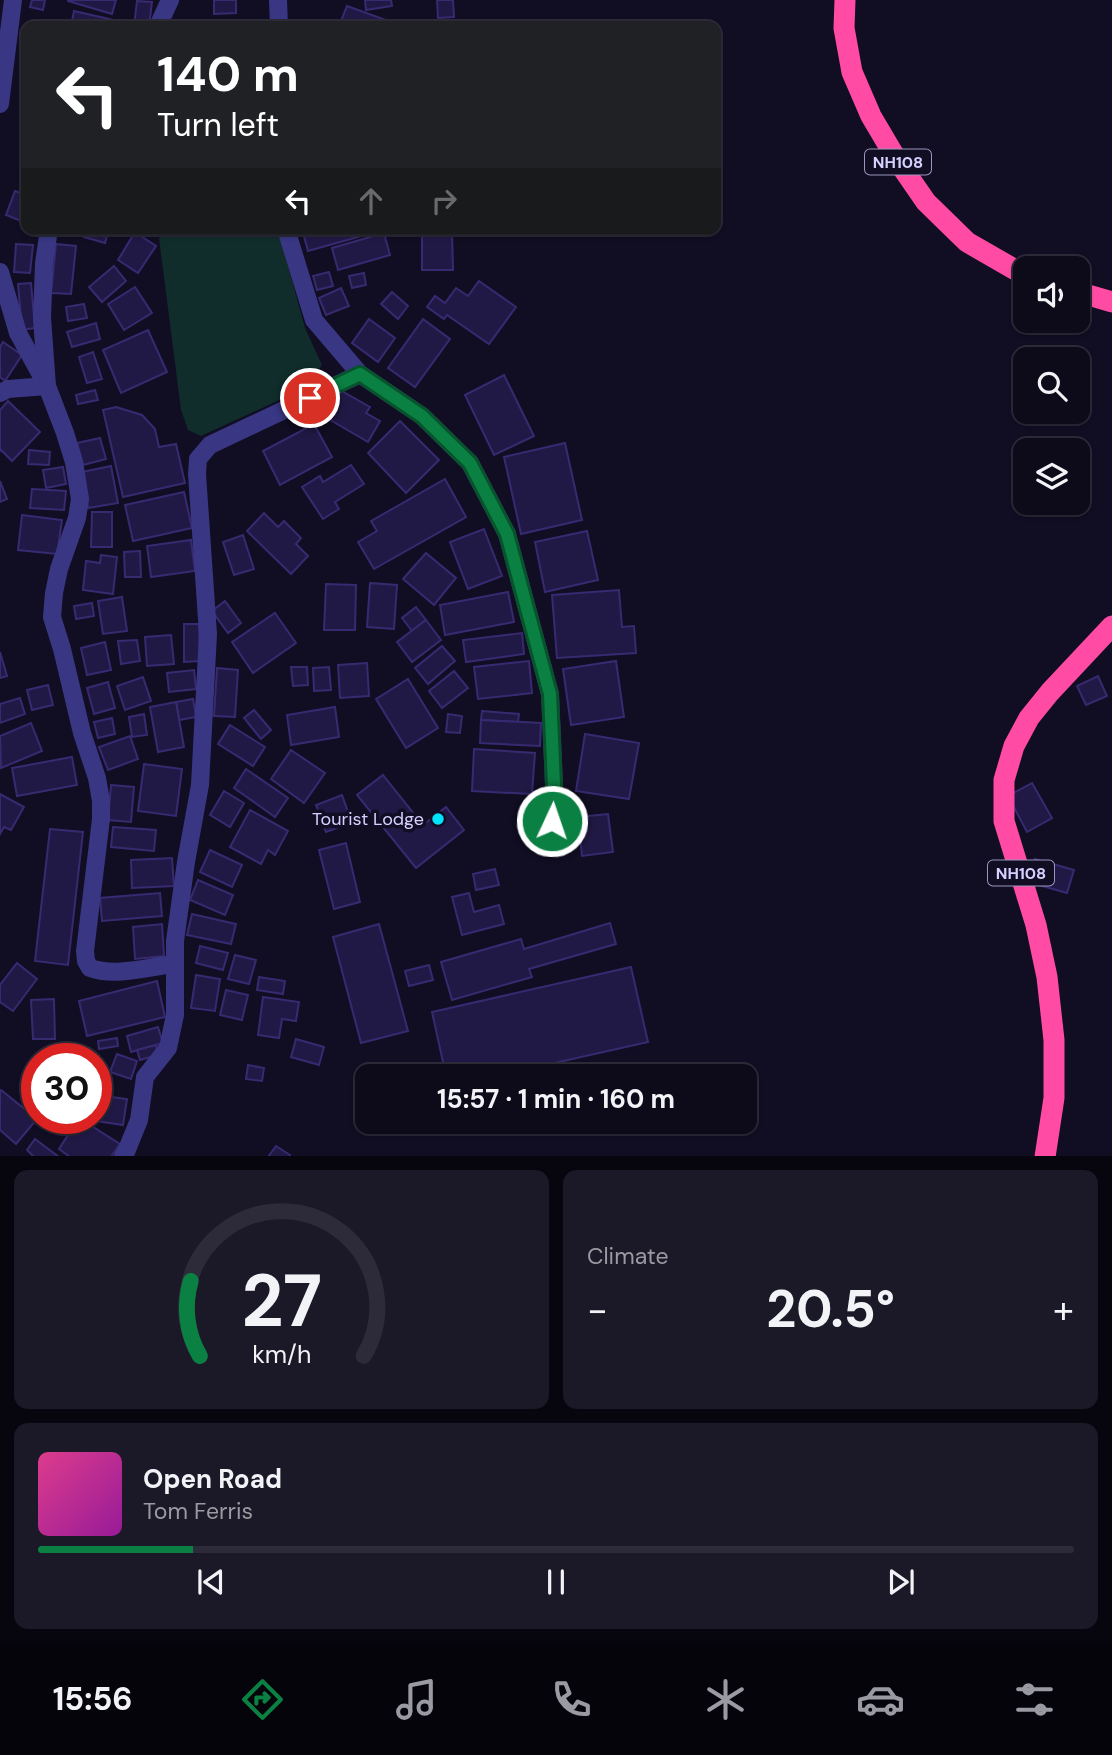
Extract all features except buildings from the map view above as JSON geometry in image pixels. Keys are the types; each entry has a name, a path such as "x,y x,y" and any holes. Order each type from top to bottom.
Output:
{"highway":[{"name":"NH108","path":"845,0 844,28 852,72 871,116 897,160 926,202 967,242 1013,269"},
{"path":"1090,296 1112,302"},
{"name":"NH108","path":"1045,1156 1054,1098 1054,1040 1047,977 1036,925 1004,821 1004,780 1014,746 1029,718 1112,626"}],"street":[{"path":"0,104 13,0"},
{"path":"160,21 170,0"},
{"path":"278,0 279,21"},
{"path":"47,386 43,318 44,263 48,235"},
{"path":"288,235 314,320 360,374 422,416 470,463 507,534 550,694 554,785 552,821"},
{"path":"0,272 18,332 47,386 65,433 74,462 80,499 77,518 59,569 52,617 101,801 86,961 90,968 120,971 174,964"},
{"path":"124,1156 139,1120 145,1077 168,1048 175,1015 175,941 200,785 208,634 198,459 210,445 360,374"},
{"path":"0,393 8,389 47,386"}],"green space":[{"path":"163,235 280,235 305,328 322,365 312,380 286,397 201,436 188,430 181,410 159,238"}],"place":[{"name":"Tourist Lodge","path":"438,819"}],"route":[{"path":"310,398 360,374 422,416 470,463 507,534 550,694 554,785 552,821"}]}
